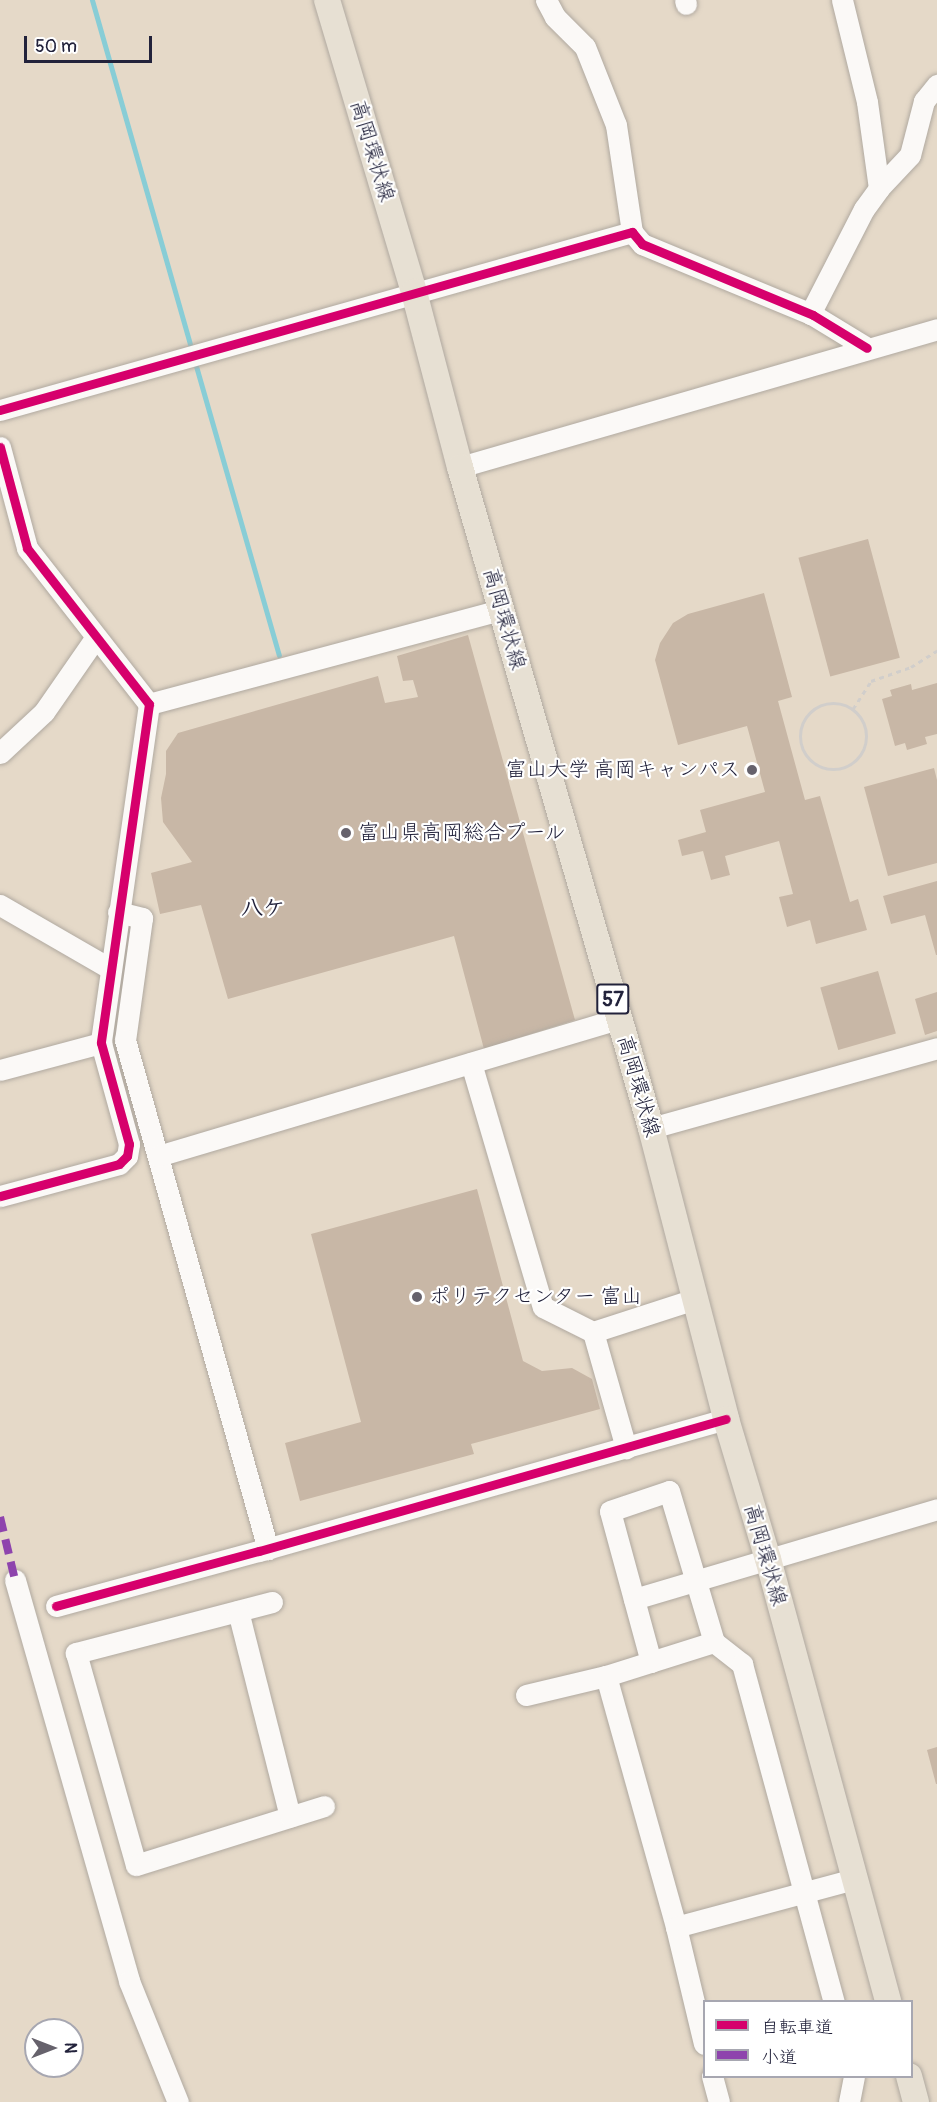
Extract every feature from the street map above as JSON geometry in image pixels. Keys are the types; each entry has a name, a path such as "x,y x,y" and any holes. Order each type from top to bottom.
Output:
{"main road":[{"name":"高岡環状線","path":"327,0 414,292 460,466 651,1128 726,1419 768,1559 888,2000"},
{"path":"910,2078 916,2102"}],"street":[{"path":"546,0 555,17 585,47 616,125 632,232 642,244 810,314 867,348"},
{"path":"842,0 867,102 879,188"},
{"path":"810,314 864,209 879,188 910,156 924,101 937,85"},
{"path":"0,410 632,232"},
{"path":"460,466 937,329"},
{"path":"0,447 27,548 149,704 100,1042 129,1144 127,1156 119,1164 0,1196"},
{"path":"149,704 501,610"},
{"path":"0,753 44,712 96,636"},
{"path":"0,905 111,969"},
{"path":"118,912 142,918 125,1040 268,1549"},
{"path":"158,1156 619,1019"},
{"path":"0,1070 100,1042"},
{"path":"651,1128 937,1048"},
{"path":"471,1063 543,1307 593,1332 695,1299"},
{"path":"593,1332 626,1448"},
{"path":"57,1606 268,1549 726,1419"},
{"path":"651,1662 610,1511 669,1491 714,1642 742,1664 834,2000"},
{"path":"634,1599 937,1509"},
{"path":"15,1580 129,1981 178,2102"},
{"path":"272,1602 76,1653 136,1866 324,1806"},
{"path":"238,1611 290,1817"},
{"path":"526,1695 606,1676 714,1642"},
{"path":"606,1676 676,1927 703,2036"},
{"path":"676,1927 854,1879"},
{"path":"713,2078 719,2102"},
{"path":"849,2102 854,2078"}],"path":[{"path":"853,710 871,681 911,667 937,651"},
{"path":"833,703 853,710 865,728 863,750 848,766 826,768 816,764 802,748 801,727 806,717 813,710 833,703"}],"building":[{"path":"868,539 900,658 830,676 798,558"},
{"path":"764,593 792,697 778,701 805,800 820,796 850,902 858,899 867,930 816,944 810,920 787,927 779,897 793,894 779,841 725,856 730,875 711,880 703,851 682,856 678,840 706,832 700,810 765,792 747,726 678,745 655,660 660,643 673,623 688,614"},
{"name":"富山県高岡総合プール","path":"468,635 575,1020 484,1049 454,936 228,999 201,905 160,914 151,873 192,862 163,822 161,798 166,774 166,751 178,733 378,676 385,703 418,697 413,680 403,681 397,656"},
{"path":"937,683 937,734 925,737 927,744 907,750 905,743 895,746 882,699 892,696 890,690 911,684 912,690"},
{"path":"934,768 937,780 937,863 888,876 864,787"},
{"path":"937,881 936,955 925,915 891,924 883,896"},
{"path":"878,971 896,1033 838,1050 820,988"},
{"path":"937,992 937,1031 925,1035 915,999"},
{"name":"ポリテクセンター 富山","path":"477,1189 523,1361 542,1371 572,1368 592,1379 600,1409 471,1444 474,1454 300,1501 285,1443 361,1422 311,1234"},
{"path":"937,1747 937,1784 936,1784 927,1750"}],"waterway":[{"path":"92,0 192,350"},
{"path":"194,359 279,655"}],"marked path":[{"path":"0,1517 15,1580"}],"cycle path":[{"path":"0,410 632,232 642,244 813,315 867,348"},
{"path":"0,447 27,548 149,704 101,1043 129,1144 127,1156 119,1164 0,1196"},
{"path":"56,1606 726,1419"}],"place":[{"name":"富山大学 高岡キャンパス","path":"752,770"},
{"name":"富山県高岡総合プール","path":"346,833"},
{"name":"ポリテクセンター 富山","path":"417,1297"}],"district":[{"name":"八ケ","path":"263,909"}]}
